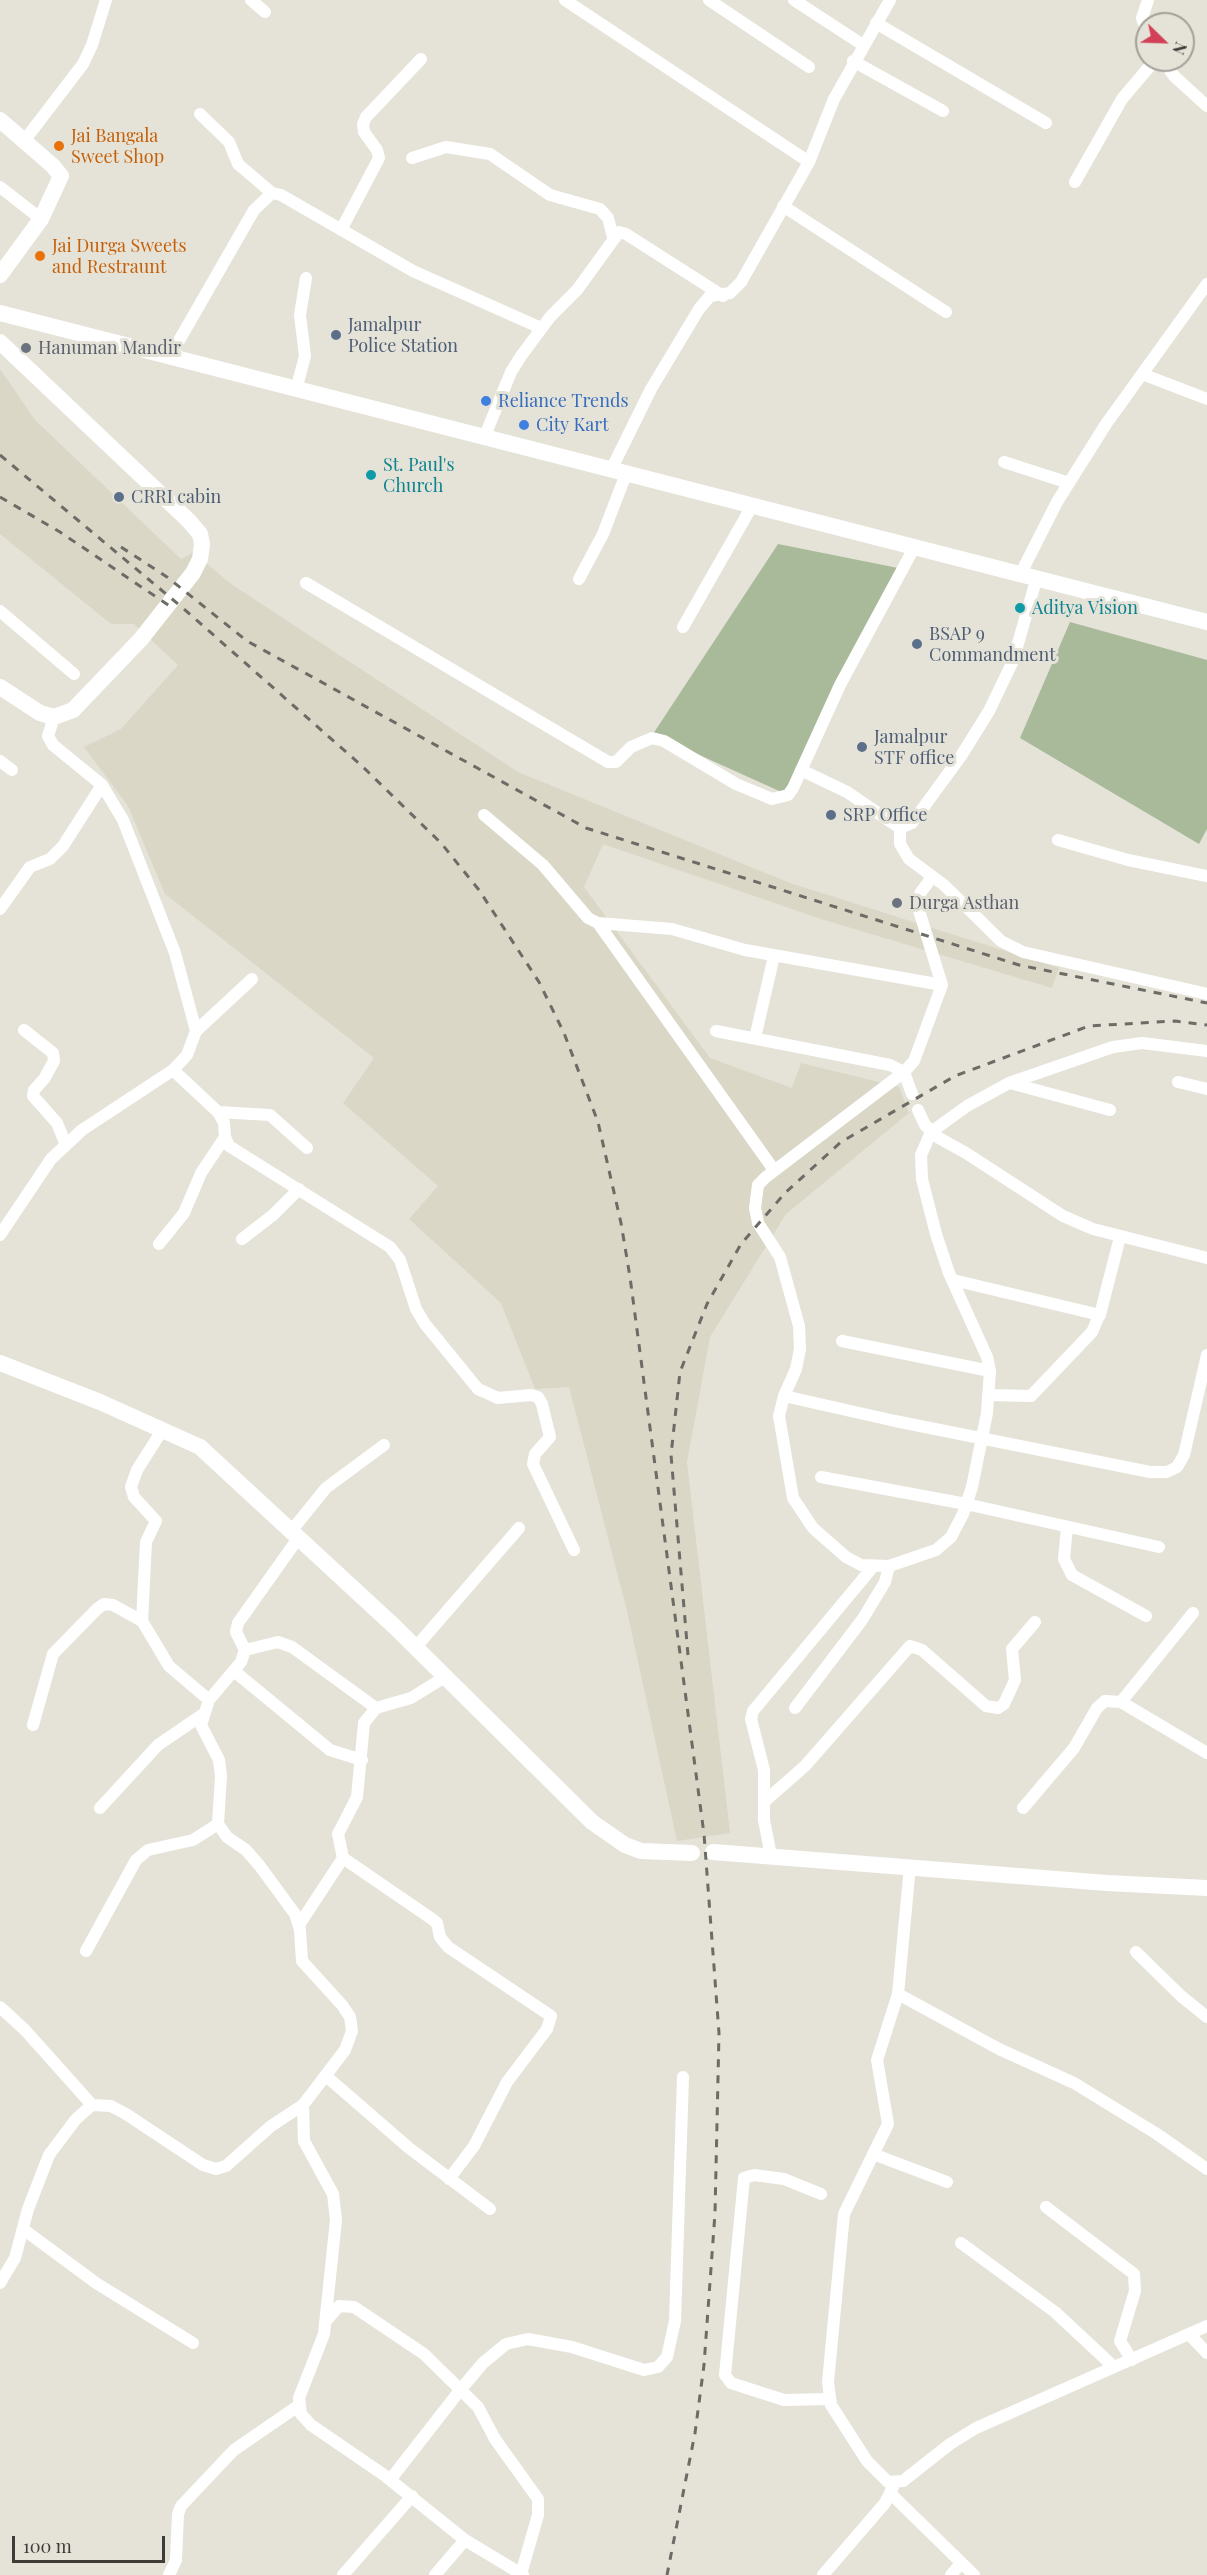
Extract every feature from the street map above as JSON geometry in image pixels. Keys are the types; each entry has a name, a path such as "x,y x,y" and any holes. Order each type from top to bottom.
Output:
{"street":[{"path":"24,141 83,64 92,45 106,0"},
{"path":"251,0 265,12"},
{"path":"565,0 809,162"},
{"path":"709,0 809,67"},
{"path":"794,0 863,45"},
{"path":"579,579 603,534 618,472 651,389 699,309 710,296 723,296 730,293 741,282 809,162 834,99 853,61 890,0"},
{"path":"876,23 1046,123"},
{"path":"341,230 379,159 377,150 364,132 363,124 366,117 421,59"},
{"path":"853,61 943,111"},
{"path":"1075,182 1112,115 1146,72"},
{"path":"1171,72 1207,106"},
{"path":"200,114 229,142 238,164 272,193 281,195 412,271 541,328"},
{"path":"0,120 61,176 41,219 0,275"},
{"path":"412,158 446,147 490,154 550,195 600,208 608,218 613,237"},
{"path":"0,187 41,219"},
{"path":"169,358 254,210 272,193"},
{"path":"783,206 946,312"},
{"path":"484,438 512,372 541,328 577,290 613,237 619,232 626,234 723,296"},
{"path":"296,390 305,357 300,315 306,278"},
{"path":"900,828 912,823 961,756 989,711 1013,661 1029,575 1069,483 1142,374 1207,284"},
{"path":"2,317 752,506 912,551 1029,575 1207,622"},
{"path":"0,342 200,534 202,544 200,559 193,573 141,639 73,710 54,717 40,713 0,687"},
{"path":"1142,374 1207,399"},
{"path":"1004,462 1069,483"},
{"path":"683,627 752,506"},
{"path":"306,583 608,762 616,762 631,747 652,738 664,741 736,784 771,799 788,795 840,685 912,551"},
{"path":"0,611 74,674"},
{"path":"54,717 48,736 53,745 102,785 123,820 175,953 196,1031"},
{"path":"0,761 12,770"},
{"path":"801,770 847,792 900,828"},
{"path":"0,909 30,867 50,859 63,846 102,785"},
{"path":"484,815 543,865 588,918 598,923 672,929 774,956 942,985"},
{"path":"900,828 900,844 909,859 971,910 1001,941 1023,952 1207,994"},
{"path":"1058,840 1128,860 1207,876"},
{"path":"932,877 921,892 917,904 942,985 914,1061 904,1072 774,1170 758,1185 755,1216 780,1257 799,1326 800,1349 796,1369 784,1396 779,1416 793,1498 813,1528 846,1557 861,1566 872,1568 889,1566 915,1559 944,1543 958,1528 966,1504 981,1438 990,1371 987,1357 953,1280 936,1234 922,1179 921,1155 931,1132 967,1106 1010,1083 1065,1062 1129,1043 1207,1051"},
{"path":"598,923 774,1170"},
{"path":"755,1038 774,956"},
{"path":"0,1235 36,1179 66,1145 82,1130 173,1070 187,1055 196,1031 252,979"},
{"path":"24,1030 53,1053 54,1061 44,1079 34,1090 33,1096 57,1123 66,1145"},
{"path":"716,1030 879,1062 904,1072 912,1094"},
{"path":"173,1070 218,1112 224,1122 225,1137 236,1152 373,1234 396,1253 416,1309 425,1324 478,1389 498,1398 531,1395 538,1397 542,1404 550,1437 535,1454 533,1464 574,1550"},
{"path":"1178,1082 1207,1089"},
{"path":"1010,1083 1110,1110"},
{"path":"918,1110 931,1132 1063,1216 1120,1237 1207,1258"},
{"path":"218,1112 270,1115 308,1148"},
{"path":"159,1244 184,1213 201,1173 225,1137"},
{"path":"242,1239 273,1215 299,1190"},
{"path":"988,1395 1031,1396 1092,1332 1100,1315 1120,1237"},
{"path":"953,1280 1100,1315"},
{"path":"842,1341 990,1371"},
{"path":"784,1396 1150,1472 1167,1472 1178,1467 1184,1455 1207,1355"},
{"path":"0,1363 190,1440 213,1456 416,1648 592,1822 613,1837 641,1851 692,1853"},
{"path":"142,1621 146,1542 156,1521 134,1497 131,1487 137,1470 163,1429"},
{"path":"0,2283 15,2258 49,2155 76,2119 92,2105 111,2106 202,2165 216,2169 226,2166 271,2126 303,2105 345,2050 352,2031 350,2017 302,1961 299,1925 295,1914 259,1864 246,1850 227,1837 218,1824 221,1776 219,1760 201,1725 202,1715 209,1700 242,1662 245,1650 236,1632 238,1623 296,1533 326,1488 384,1445"},
{"path":"821,1477 966,1504 1159,1547"},
{"path":"1067,1527 1064,1559 1072,1575 1146,1616"},
{"path":"416,1648 519,1528"},
{"path":"795,1708 862,1620 885,1581 889,1566"},
{"path":"771,1856 765,1829 764,1770 752,1719 753,1711 872,1568"},
{"path":"33,1725 54,1654 104,1604 113,1605 142,1621 169,1666 209,1700"},
{"path":"1121,1702 1193,1613"},
{"path":"765,1801 805,1766 910,1646 922,1650 986,1706 998,1708 1004,1704 1015,1680 1012,1649 1035,1622"},
{"path":"245,1650 269,1643 292,1647 376,1708"},
{"path":"234,1671 330,1750 362,1760"},
{"path":"445,1677 411,1698 376,1708 364,1723 357,1797 338,1834 343,1858 437,1923 440,1937 448,1947 551,2016 547,2029 507,2082 474,2146 449,2179"},
{"path":"1023,1808 1074,1748 1097,1708 1105,1701 1121,1702 1207,1753"},
{"path":"100,1808 158,1745 202,1715"},
{"path":"86,1951 136,1860 148,1850 193,1840 218,1824"},
{"path":"713,1852 1107,1883 1207,1888"},
{"path":"299,1925 343,1858"},
{"path":"910,1866 898,1994 877,2061 888,2124 844,2214 828,2382 829,2398 867,2462 974,2575"},
{"path":"1136,1952 1181,1996 1207,2017"},
{"path":"898,1994 999,2049 1083,2088 1157,2134 1207,2169"},
{"path":"0,2007 25,2030 92,2105"},
{"path":"326,2076 449,2179 490,2209"},
{"path":"390,2480 483,2363 506,2344 518,2339 572,2347 644,2370 658,2367 667,2357 675,2321 683,2077"},
{"path":"303,2105 306,2150 336,2203 336,2220 324,2323 322,2344 299,2398 298,2406 301,2415 311,2425 411,2496 465,2540 522,2574 538,2515 538,2499 495,2439 478,2407 424,2354 354,2307 339,2306 324,2323"},
{"path":"873,2154 947,2182"},
{"path":"821,2194 784,2179 754,2175 744,2178 725,2375 731,2383 784,2400 829,2398"},
{"path":"1046,2207 1134,2274 1135,2291 1120,2341 1132,2360"},
{"path":"23,2229 96,2283 193,2343"},
{"path":"961,2243 1055,2312 1114,2367"},
{"path":"824,2575 885,2503 892,2488 950,2444 976,2428 1207,2326"},
{"path":"1189,2334 1207,2353"},
{"path":"169,2575 176,2560 178,2514 181,2506 234,2450 298,2406"},
{"path":"344,2575 411,2496"},
{"path":"435,2575 465,2540"},
{"path":"951,2575 961,2563"}],"shaded area":[{"path":"0,369 35,420 181,559 193,552 231,584 518,772 790,883 1059,968 1052,988 821,919 603,844 584,887 710,1058 792,1088 801,1063 899,1087 909,1113 786,1214 710,1337 687,1462 730,1833 677,1841 627,1611 569,1387 535,1389 501,1303 409,1219 438,1186 343,1103 374,1058 165,894 128,806 84,747 121,729 178,665 134,624 111,624 0,534"}],"green space":[{"path":"778,544 903,569 788,795 653,734"},
{"path":"1070,622 1207,660 1207,829 1199,844 1020,738"}],"railway":[{"path":"0,455 184,609 362,766 441,843 479,890 539,982 564,1033 598,1122 621,1223 630,1277 704,1834 719,2033 715,2213 704,2365 695,2433 667,2575"},
{"path":"0,497 60,532 174,609"},
{"path":"121,547 167,577 247,641 586,828 1019,965 1207,1003"},
{"path":"688,1655 671,1455 680,1372 707,1304 741,1244 785,1193 841,1142 955,1076 1089,1026 1175,1021 1207,1025"}],"place":[{"name":"Jai Bangala Sweet Shop","path":"59,146"},
{"name":"Jai Durga Sweets and Restraunt","path":"40,256"},
{"name":"Jamalpur Police Station","path":"336,335"},
{"name":"Hanuman Mandir","path":"26,348"},
{"name":"Reliance Trends","path":"486,401"},
{"name":"City Kart","path":"524,425"},
{"name":"St. Paul's Church","path":"371,475"},
{"name":"CRRI cabin","path":"119,497"},
{"name":"Aditya Vision","path":"1020,608"},
{"name":"BSAP 9 Commandment","path":"917,644"},
{"name":"Jamalpur STF office","path":"862,747"},
{"name":"SRP Office","path":"831,815"},
{"name":"Durga Asthan","path":"897,903"}]}
